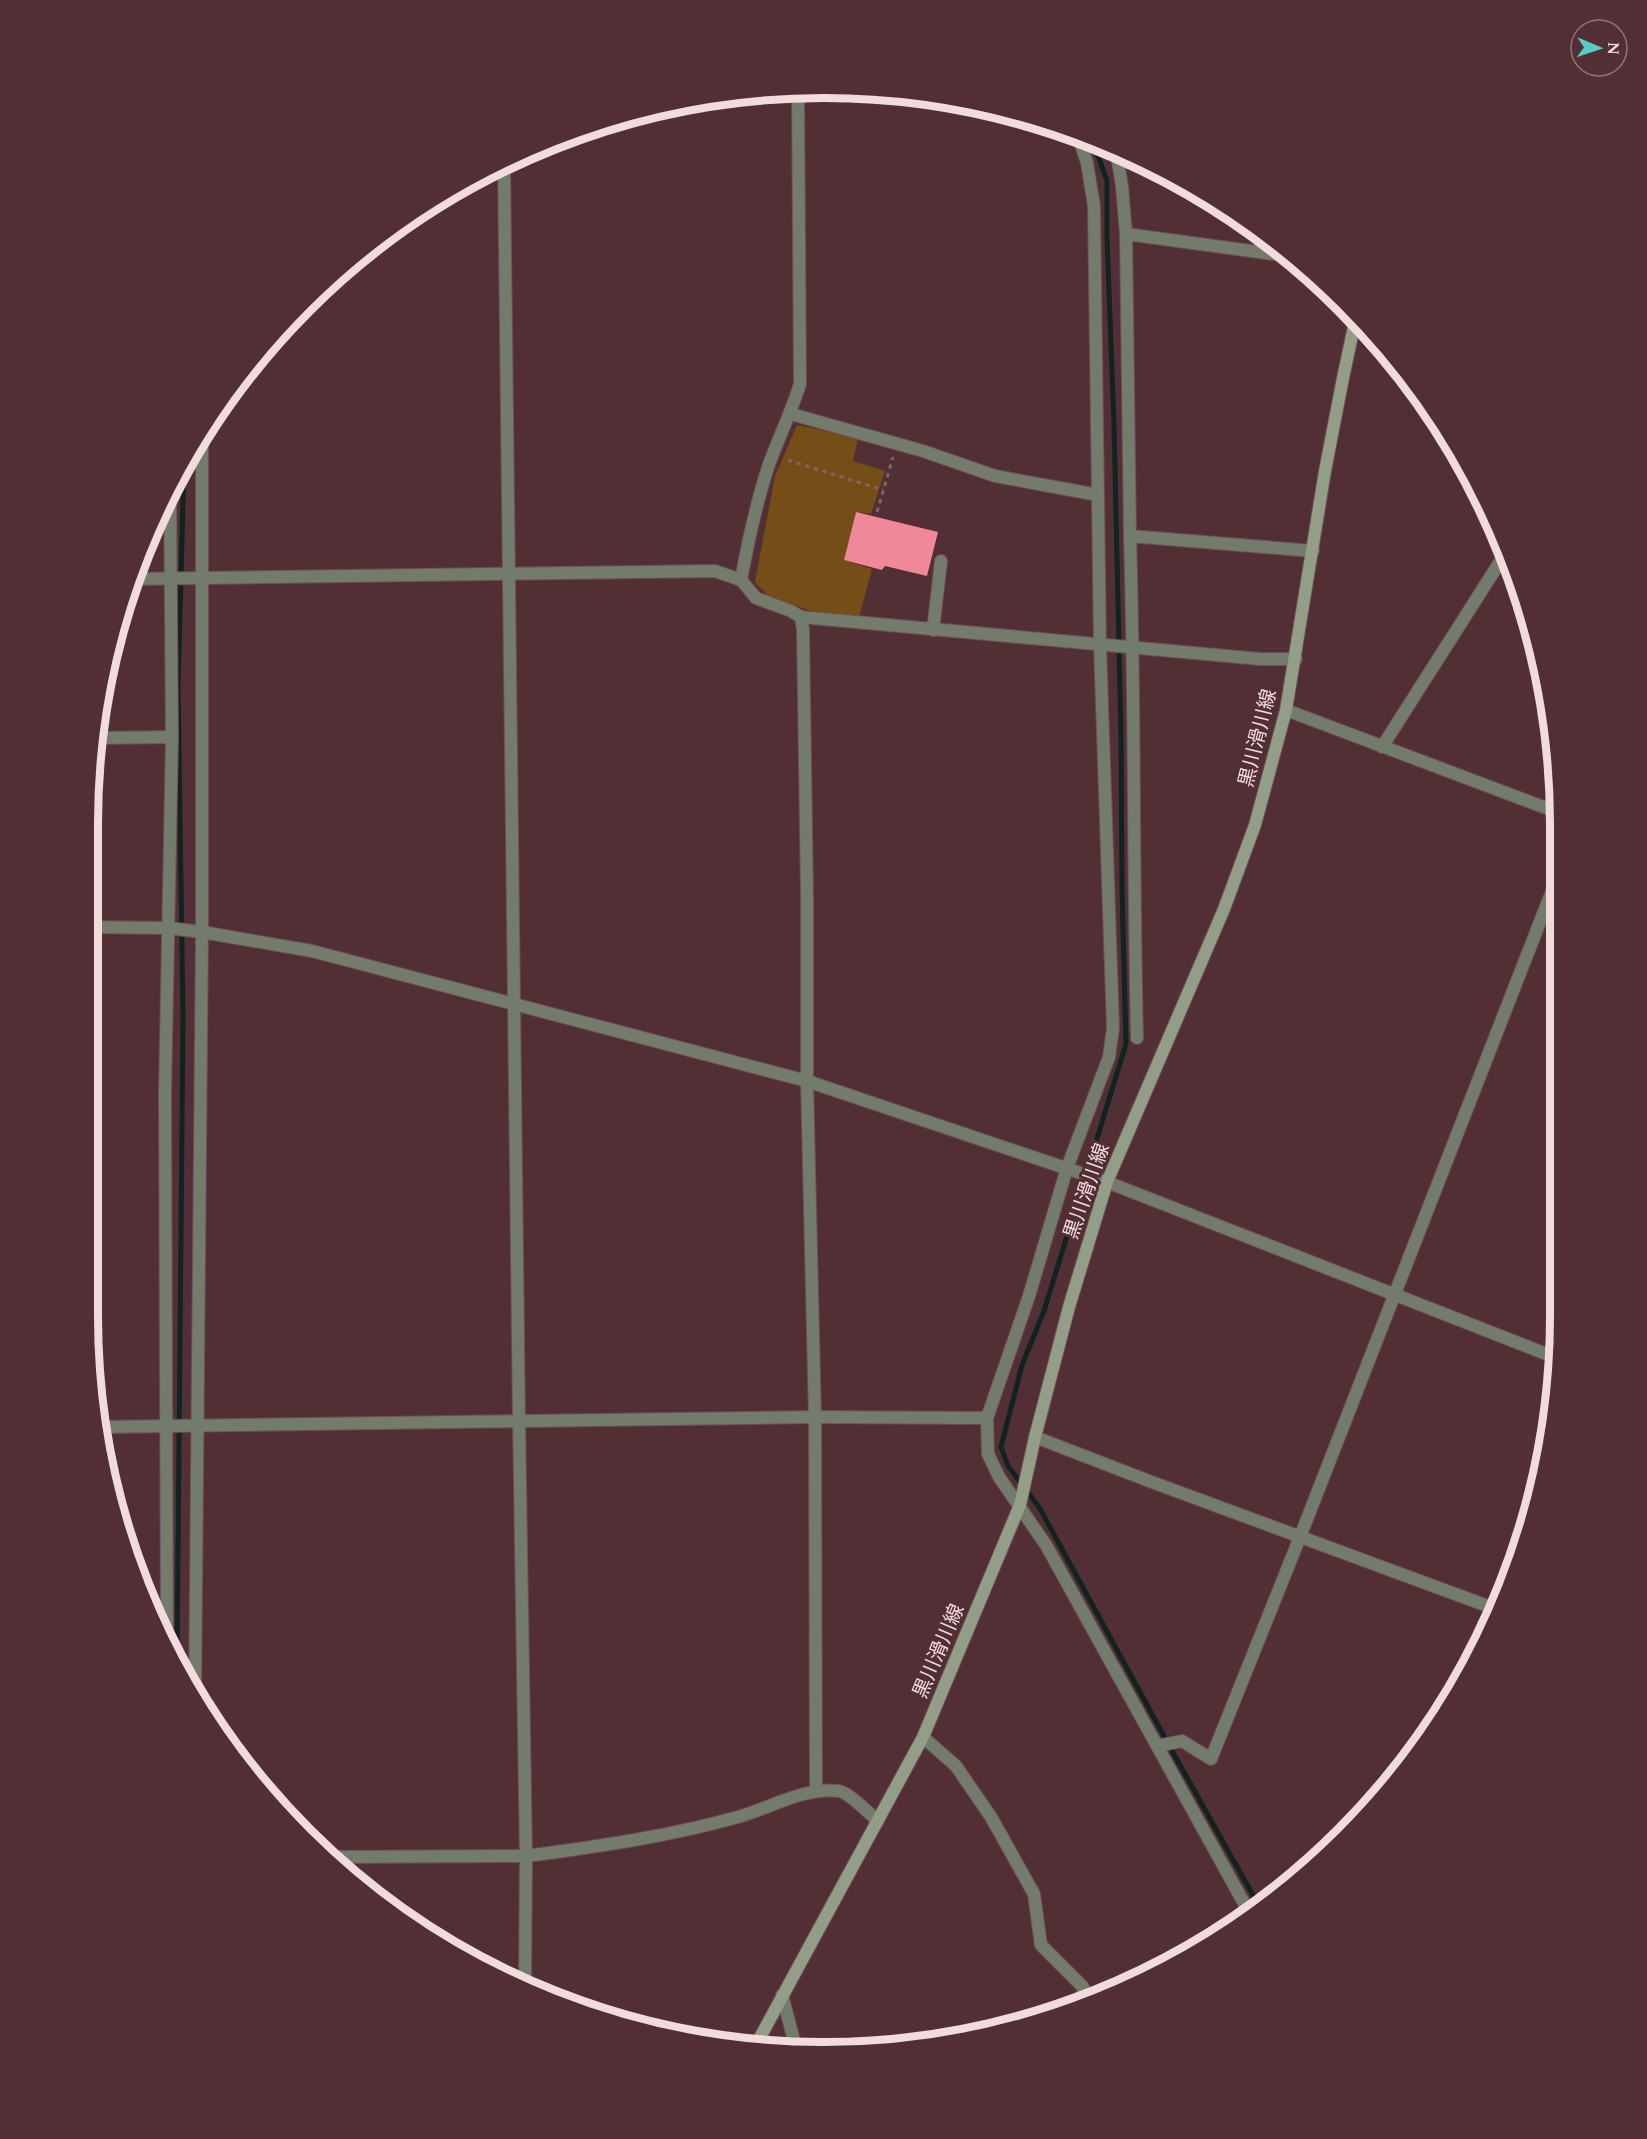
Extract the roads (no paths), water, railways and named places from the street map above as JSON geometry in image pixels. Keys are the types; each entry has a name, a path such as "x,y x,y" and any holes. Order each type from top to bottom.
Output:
{"main road":[{"name":"黒川滑川線","path":"759,2038 923,1737 1020,1505 1069,1307 1107,1182 1224,909 1255,825 1286,710 1342,378 1354,328"}],"street":[{"path":"741,580 752,524 768,468 791,414 800,384 798,99"},
{"path":"1081,145 1087,164 1094,206 1100,645 1113,1028 1109,1057 1067,1168 1029,1296 987,1418 988,1454 999,1477 1046,1545 1245,1906"},
{"path":"1118,160 1126,234 1137,1038"},
{"path":"504,171 513,1003 526,1856 525,1977"},
{"path":"1126,234 1272,254"},
{"path":"791,414 896,443 995,476 1098,495"},
{"path":"195,1678 202,449"},
{"path":"167,1625 165,1093 172,737 170,507"},
{"path":"1130,536 1313,551"},
{"path":"933,630 941,561"},
{"path":"1382,747 1500,562"},
{"path":"140,579 715,571 741,580 756,598 791,611 801,618 1260,659 1296,659"},
{"path":"801,618 807,870 807,1081 815,1418 816,1791"},
{"path":"1286,710 1549,809"},
{"path":"103,738 172,737"},
{"path":"1157,1746 1182,1741 1211,1759 1550,896"},
{"path":"98,927 169,928 312,951 807,1081 1107,1182 1548,1355"},
{"path":"107,1427 987,1418"},
{"path":"1035,1437 1488,1606"},
{"path":"923,1737 956,1766 992,1817 1034,1894 1041,1946 1083,1987 1083,1993"},
{"path":"341,1857 526,1856 641,1838 737,1817 816,1791 842,1791 878,1821"},
{"path":"782,1995 794,2041"}],"waterway":[{"path":"1096,151 1107,181 1126,1044 1044,1311 1022,1365 1001,1447 1008,1466 1039,1507 1255,1899"},
{"path":"177,1646 183,1016 178,688 184,481"}]}
